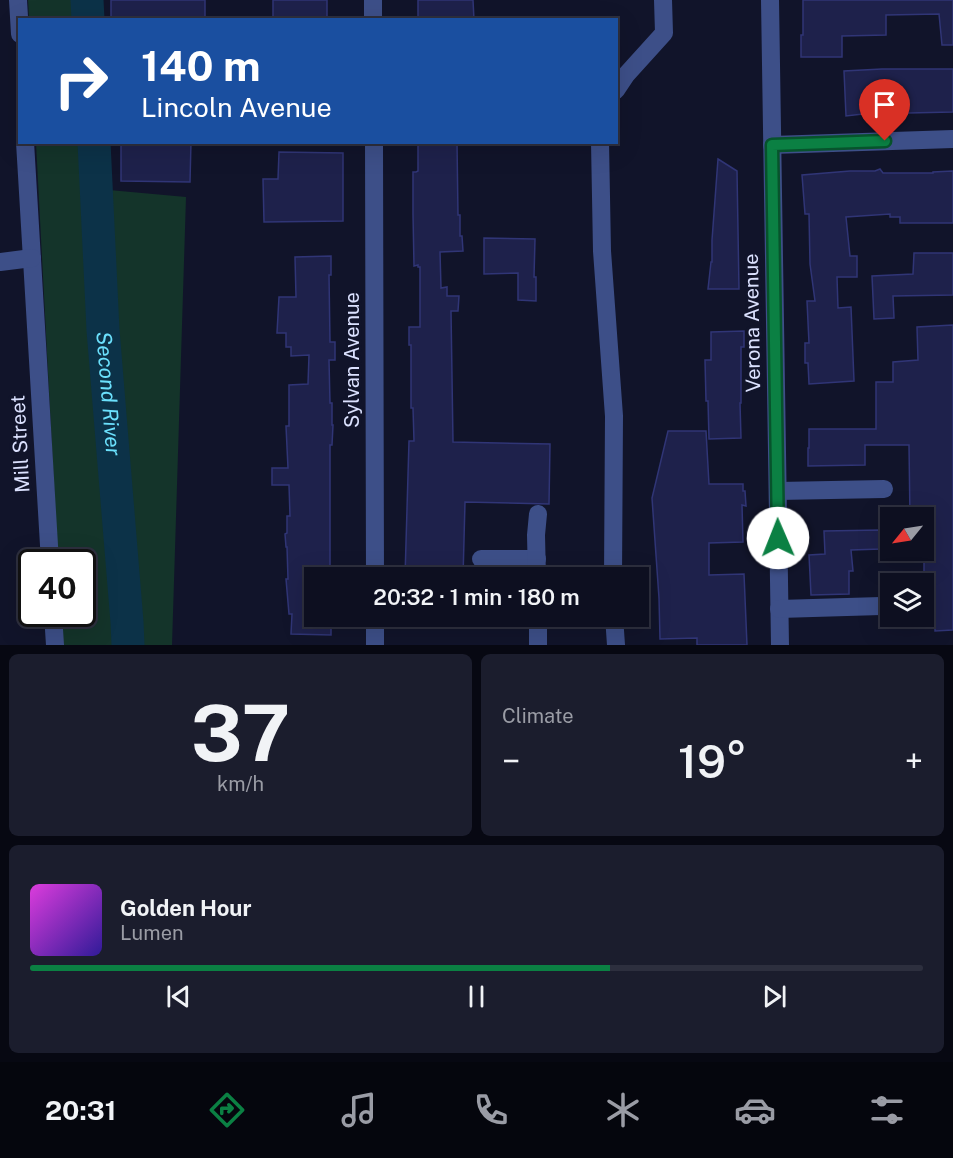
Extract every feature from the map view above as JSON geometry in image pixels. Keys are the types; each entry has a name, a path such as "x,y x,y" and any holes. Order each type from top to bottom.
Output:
{"street":[{"path":"373,0 374,18"},
{"path":"618,87 664,33 663,0"},
{"name":"Verona Avenue","path":"770,0 780,645"},
{"path":"12,4 18,26"},
{"path":"772,145 953,139"},
{"name":"Mill Street","path":"26,144 49,549"},
{"name":"Sylvan Avenue","path":"374,144 375,567"},
{"path":"600,144 602,251 614,416 613,567"},
{"path":"0,262 32,258"},
{"path":"777,491 884,489"},
{"path":"537,567 538,514"},
{"path":"482,559 537,559"},
{"path":"779,609 880,606"},
{"path":"54,627 55,645"},
{"path":"375,627 375,645"},
{"path":"538,627 538,645"},
{"path":"615,627 616,645"}],"green space":[{"path":"28,0 102,0 103,18 29,18"},
{"path":"36,144 107,144 109,190 186,197 172,645 63,645 62,627 96,627 96,549 57,549"}],"building":[{"path":"111,0 205,0 205,18 111,18"},
{"path":"273,0 327,0 327,17 273,17"},
{"path":"418,0 473,0 474,18 418,18"},
{"path":"803,0 953,0 953,45 942,45 939,14 886,15 886,35 842,36 842,57 801,57"},
{"path":"953,69 953,112 846,116 844,71"},
{"path":"121,144 191,144 190,182 121,181"},
{"path":"418,144 457,144 458,215 460,215 463,251 440,252 441,288 447,287 447,296 459,296 458,311 451,311 453,442 550,444 549,504 465,502 463,567 405,567 409,441 414,441 409,327 420,327 420,267 414,266 413,172 418,171"},
{"path":"279,152 343,153 343,221 264,222 263,179 278,179"},
{"path":"718,159 737,171 739,289 708,289 712,262"},
{"path":"880,169 883,173 953,171 953,223 900,223 900,217 890,217 890,214 846,217 850,256 857,256 857,277 837,277 838,308 851,307 854,381 809,384 808,363 805,363 805,343 809,343 807,301 815,301 810,264 809,214 805,214 802,175"},
{"path":"484,238 535,239 536,301 518,300 518,273 484,274"},
{"path":"914,253 953,253 953,295 893,296 894,318 874,319 872,276 913,274"},
{"path":"331,256 330,342 335,342 335,360 329,360 333,425 332,445 330,445 330,567 304,567 304,627 331,627 331,635 291,634 292,614 289,614 285,534 287,533 287,516 290,516 289,485 272,485 272,468 288,468 286,426 289,426 289,385 308,384 309,355 291,356 291,347 286,347 286,333 277,333 279,297 296,297 295,257"},
{"path":"953,325 953,630 935,631 934,573 924,573 924,561 934,561 934,507 910,507 909,445 865,445 865,465 808,466 809,429 876,429 876,382 893,382 893,362 918,360 917,327"},
{"path":"744,331 744,347 741,347 741,438 709,439 705,360 711,360 711,332"},
{"path":"668,431 706,431 709,484 743,484 746,506 742,505 743,542 709,543 709,575 744,574 747,645 697,645 697,638 660,639 652,498"},
{"path":"880,530 880,549 851,550 853,571 849,571 849,594 811,595 809,555 825,554 824,531"}],"waterway":[{"name":"Second River","path":"87,0 88,18"},
{"name":"Second River","path":"94,144 103,330 128,645"}],"route":[{"path":"778,538 772,145 885,141"}]}
